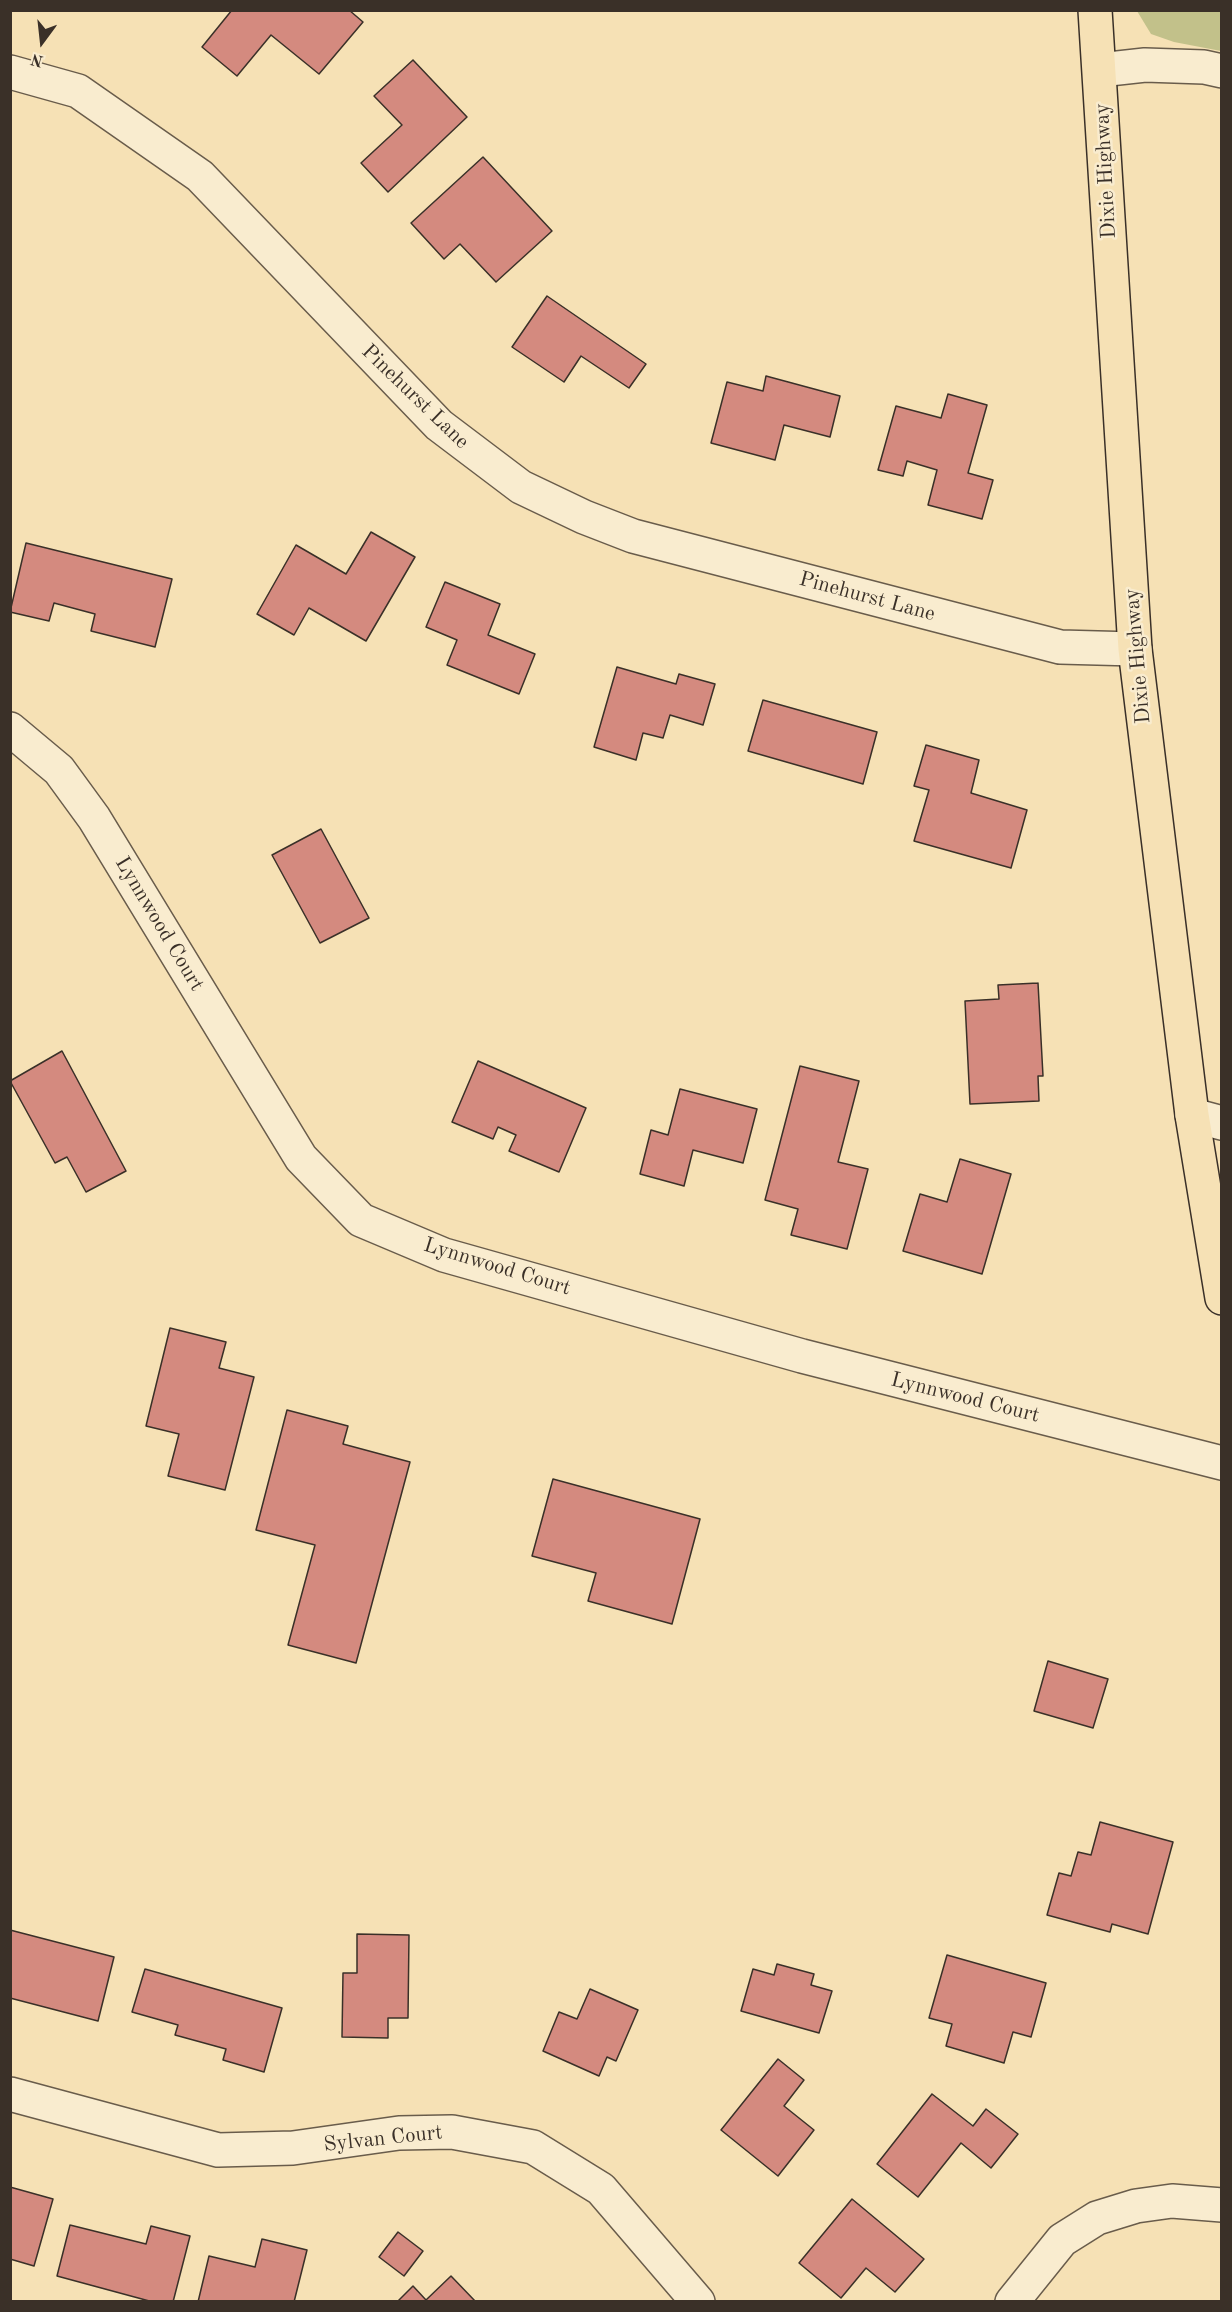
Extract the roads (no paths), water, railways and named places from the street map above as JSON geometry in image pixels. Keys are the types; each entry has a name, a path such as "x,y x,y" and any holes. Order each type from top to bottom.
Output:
{"main road":[{"name":"Dixie Highway","path":"1095,10 1135,649 1207,1119 1221,1298"}],"street":[{"path":"1100,70 1145,65 1204,67 1221,71"},
{"name":"Pinehurst Lane","path":"10,72 78,91 200,176 439,425 521,488 584,517 633,536 1060,647 1135,649"},
{"name":"Lynnwood Court","path":"10,729 59,770 94,818 301,1158 361,1220 444,1255 802,1356 1221,1463"},
{"name":"Sylvan Court","path":"10,2094 218,2150 293,2148 399,2133 452,2132 532,2147 601,2189 698,2301"},
{"path":"1012,2301 1062,2240 1096,2218 1136,2206 1172,2201 1221,2205"}]}
